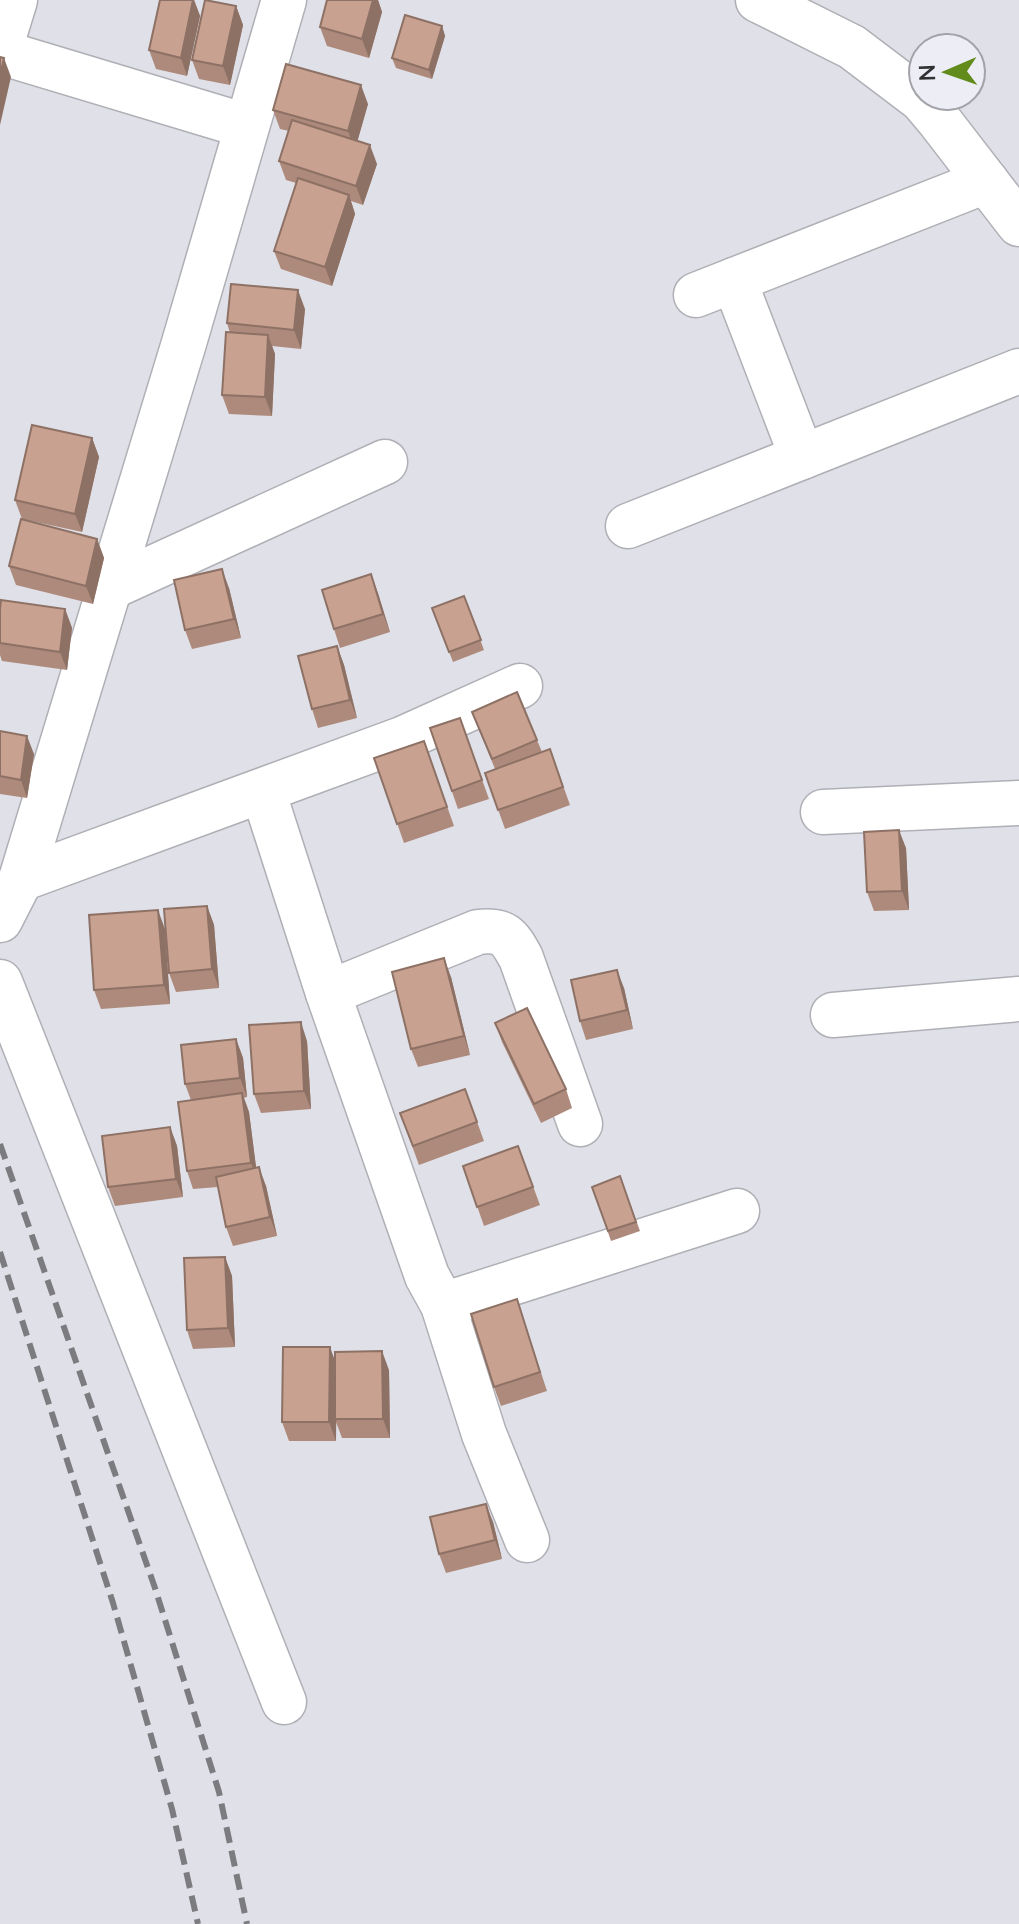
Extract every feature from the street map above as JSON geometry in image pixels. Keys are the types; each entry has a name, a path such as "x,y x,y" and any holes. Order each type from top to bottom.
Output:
{"street":[{"path":"15,0 0,50 246,126"},
{"path":"0,920 21,879 184,343 284,0"},
{"path":"758,0 833,26 922,100 1019,224"},
{"path":"802,457 715,288 986,181"},
{"path":"628,526 1019,371"},
{"path":"109,588 385,462"},
{"path":"21,879 402,739 520,686"},
{"path":"263,791 328,993 427,1276 443,1305 484,1434 527,1540"},
{"path":"823,812 1019,803"},
{"path":"328,993 478,932 496,931 505,935 512,940 521,958 580,1124"},
{"path":"0,982 284,1702"},
{"path":"833,1015 1019,999"},
{"path":"443,1305 737,1211"}],"building":[{"path":"160,0 193,0 181,58 149,50"},
{"path":"205,0 236,6 223,66 192,60"},
{"path":"327,0 373,0 362,39 320,27"},
{"path":"405,15 442,26 429,70 392,58"},
{"path":"286,64 361,85 348,131 273,110"},
{"path":"292,120 370,145 356,186 279,161"},
{"path":"298,178 349,195 325,267 274,251"},
{"path":"231,284 298,290 294,330 227,323"},
{"path":"226,332 268,335 265,397 222,395"},
{"path":"32,425 92,438 75,514 15,500"},
{"path":"21,519 97,539 86,586 9,566"},
{"path":"222,569 234,619 185,630 174,580"},
{"path":"371,574 383,614 334,629 322,590"},
{"path":"464,596 481,640 449,652 432,608"},
{"path":"1,600 65,609 60,652 0,643"},
{"path":"337,646 350,700 312,709 298,656"},
{"path":"517,692 537,740 492,759 472,712"},
{"path":"460,718 482,780 452,791 430,728"},
{"path":"0,731 27,736 21,780 0,776"},
{"path":"424,741 447,807 397,824 374,758"},
{"path":"550,749 563,787 498,810 485,773"},
{"path":"899,830 902,891 867,892 864,832"},
{"path":"207,906 212,969 169,973 164,909"},
{"path":"158,910 164,985 94,990 89,915"},
{"path":"444,958 464,1036 411,1049 392,972"},
{"path":"617,970 627,1010 580,1021 571,980"},
{"path":"527,1008 566,1089 534,1104 495,1023"},
{"path":"301,1022 304,1091 254,1094 249,1025"},
{"path":"236,1039 240,1078 185,1084 181,1045"},
{"path":"465,1089 477,1122 413,1146 400,1113"},
{"path":"242,1093 251,1163 187,1171 178,1102"},
{"path":"170,1127 176,1179 108,1187 102,1136"},
{"path":"518,1146 533,1187 477,1207 463,1166"},
{"path":"259,1167 270,1217 226,1227 216,1177"},
{"path":"620,1176 636,1222 608,1231 592,1187"},
{"path":"225,1257 228,1328 187,1330 184,1258"},
{"path":"517,1299 540,1372 494,1387 471,1314"},
{"path":"283,1347 330,1347 329,1422 282,1422"},
{"path":"382,1351 383,1419 335,1419 335,1352"},
{"path":"486,1504 495,1540 439,1554 430,1517"}],"railway":[{"path":"0,1144 155,1588 219,1792 247,1924"},
{"path":"0,1252 113,1603 172,1809 198,1924"}]}
